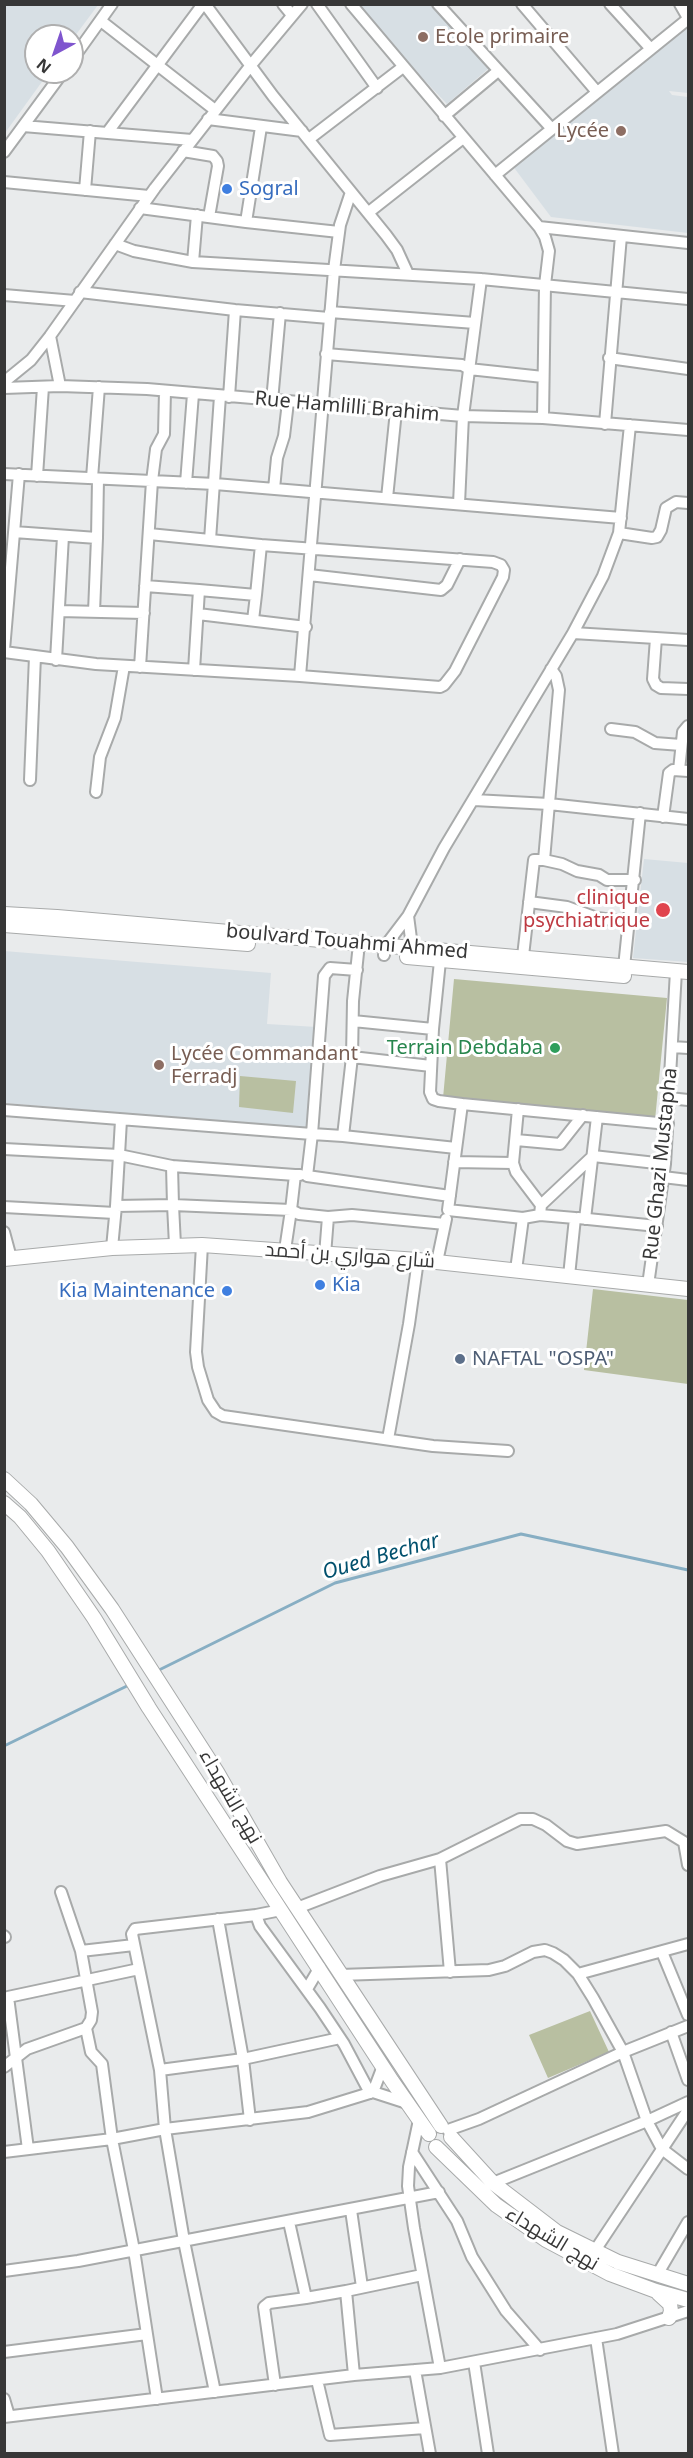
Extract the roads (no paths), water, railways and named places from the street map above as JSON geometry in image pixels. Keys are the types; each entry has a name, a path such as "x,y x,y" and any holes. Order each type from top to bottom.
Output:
{"main road":[{"name":"boulvard Touahmi Ahmed","path":"4,915 72,924 385,950 441,961 682,976"},
{"name":"boulvard Touahmi Ahmed","path":"4,925 72,924"},
{"name":"boulvard Touahmi Ahmed","path":"131,929 358,952 385,950"},
{"name":"boulvard Touahmi Ahmed","path":"413,954 524,956 682,976"},
{"name":"شارع هواري بن أحمد","path":"8,1258 112,1248 202,1245 418,1260 688,1289"},
{"name":"نهج الشهداء","path":"4,1479 31,1504 67,1547 112,1609 217,1772 275,1874 340,1975 447,2131 493,2183 557,2232 594,2252 688,2284"},
{"name":"نهج الشهداء","path":"4,1503 20,1517 48,1551 94,1618 149,1708 429,2134"},
{"path":"434,2127 447,2131 446,2146 436,2147 430,2142 429,2134 434,2127"},
{"name":"نهج الشهداء","path":"436,2147 496,2205 546,2240 610,2274 688,2300"},
{"path":"656,2291 670,2304 669,2318"}],"street":[{"path":"84,43 112,4"},
{"path":"107,133 204,4 305,135 369,212 397,250 408,274"},
{"path":"283,4 292,15"},
{"path":"4,382 31,360 50,336 183,151 250,65 302,4"},
{"path":"317,4 377,88"},
{"path":"351,4 539,227 549,251 545,285 543,418"},
{"path":"438,4 552,129"},
{"path":"522,4 597,92"},
{"path":"610,4 651,50"},
{"path":"495,175 688,18 680,4"},
{"path":"100,21 215,110"},
{"path":"208,119 305,135 377,88 403,67"},
{"path":"444,116 498,71"},
{"path":"4,152 54,84"},
{"path":"23,126 192,140"},
{"path":"246,222 261,127"},
{"path":"85,190 90,131"},
{"path":"369,212 463,138"},
{"path":"183,151 213,156 217,161 209,217"},
{"path":"4,182 149,196"},
{"path":"300,676 306,627 314,492 334,270 339,232 351,192"},
{"path":"140,208 339,232"},
{"path":"193,262 197,215"},
{"path":"539,227 688,243"},
{"path":"605,424 621,236"},
{"path":"115,244 134,251 193,262 481,279 688,299"},
{"path":"459,504 463,416 481,279"},
{"path":"4,295 78,296 235,310 475,323"},
{"path":"210,540 235,310"},
{"path":"272,401 280,313"},
{"path":"50,336 60,386"},
{"path":"326,354 462,365 469,369 543,377"},
{"path":"609,358 688,369"},
{"name":"Rue Hamlilli Brahim","path":"4,388 60,386 165,391 463,416 543,418 688,430"},
{"path":"37,476 43,387"},
{"path":"94,612 97,538 95,478 99,387"},
{"path":"140,667 152,481 156,449 164,434 165,391"},
{"path":"186,483 193,394"},
{"path":"274,489 277,458 284,436 288,402"},
{"path":"387,498 396,411"},
{"path":"385,950 408,916 444,848 573,633 603,576 619,533 630,425"},
{"path":"4,474 215,484 621,518"},
{"path":"19,474 14,532 9,544 4,651 56,660 124,666 440,687 455,671 503,577 501,565 493,562 261,545 149,534"},
{"path":"619,533 657,537 666,508 676,502 688,503"},
{"path":"14,532 97,538"},
{"path":"56,660 63,536"},
{"path":"253,620 261,545"},
{"path":"309,575 441,590 447,585 460,559"},
{"path":"145,586 256,595"},
{"path":"194,670 200,590"},
{"path":"59,610 144,613"},
{"path":"198,614 306,627"},
{"path":"573,633 688,640"},
{"path":"656,638 653,679 656,685 661,688 688,689"},
{"path":"30,780 35,656"},
{"path":"96,792 100,757 115,718 124,666"},
{"path":"544,860 559,690 551,669"},
{"path":"663,817 667,776 671,771 684,771 681,745 683,732 688,726"},
{"path":"611,729 634,732 655,743 681,745"},
{"path":"474,800 549,804 688,819"},
{"path":"624,967 635,880 640,813"},
{"path":"524,956 532,863 535,860 568,866 577,871 599,875 607,880 635,880"},
{"path":"529,902 567,907 597,918 628,922"},
{"path":"408,916 413,954"},
{"path":"343,1136 352,1057 358,952"},
{"path":"441,961 433,1029 430,1092 433,1099 462,1104 668,1124"},
{"path":"285,1250 291,1210 312,1134 324,976 330,968 357,970"},
{"name":"Rue Ghazi Mustapha","path":"648,1285 665,1164 672,1047 682,976"},
{"path":"353,1021 433,1029"},
{"path":"672,1047 688,1048"},
{"path":"352,1057 431,1066"},
{"path":"669,1098 688,1100"},
{"path":"436,1262 448,1210 462,1104"},
{"path":"518,1109 513,1163 516,1172 540,1210 580,1218 657,1226"},
{"path":"4,1110 343,1136 456,1148"},
{"path":"516,1140 560,1144 583,1115"},
{"path":"569,1276 593,1156 597,1117"},
{"path":"112,1248 121,1120"},
{"path":"4,1149 119,1155 172,1166 301,1176 450,1196"},
{"path":"593,1156 665,1164"},
{"path":"448,1210 523,1218 540,1210 593,1156"},
{"path":"454,1162 513,1163"},
{"path":"172,1166 176,1245"},
{"path":"663,1177 688,1180"},
{"path":"4,1207 116,1210 173,1205 291,1210 299,1214 328,1217 352,1215 445,1224"},
{"path":"325,1255 328,1217"},
{"path":"516,1270 523,1218"},
{"path":"4,1232 8,1258"},
{"path":"202,1245 196,1352 208,1400 216,1412 223,1416 433,1446 508,1451"},
{"path":"388,1439 418,1260"},
{"path":"297,1908 380,1876 440,1859 520,1819 533,1819 546,1825 567,1841 577,1844 666,1831 684,1842 688,1865"},
{"path":"440,1859 450,1972"},
{"path":"4,2067 15,2056 41,2042 86,2028 91,2020 92,2012 81,1951 61,1892"},
{"path":"215,2392 184,2241 165,2129 160,2070 132,1934 135,1929 281,1910"},
{"path":"256,1915 261,1926 340,2038 372,2092"},
{"path":"218,1919 243,2059 250,2120"},
{"path":"578,1974 688,1944"},
{"path":"81,1951 134,1945"},
{"path":"340,1975 489,1970 505,1966 533,1952 545,1950 564,1960 578,1974 622,2052 647,2121 662,2149 688,2169"},
{"path":"662,1952 688,2015"},
{"path":"307,1989 320,1967"},
{"path":"28,2150 6,1997 87,1982 139,1969"},
{"path":"447,2131 479,2119 622,2052 688,2026"},
{"path":"86,2028 91,2052 102,2064 112,2139 134,2250 157,2399"},
{"path":"671,2032 688,2080"},
{"path":"160,2070 243,2059 340,2038"},
{"path":"372,2092 383,2066"},
{"path":"4,2152 112,2139 165,2129 308,2112 372,2092 407,2103"},
{"path":"493,2183 647,2121 688,2102"},
{"path":"594,2252 688,2110"},
{"path":"419,2120 408,2186 440,2368"},
{"path":"412,2152 457,2221 472,2257 506,2312 540,2350"},
{"path":"4,2271 78,2261 439,2192"},
{"path":"351,2210 362,2287"},
{"path":"289,2222 306,2298"},
{"path":"657,2275 688,2222"},
{"path":"275,2385 264,2307 269,2303 346,2291 422,2275"},
{"path":"346,2291 354,2375"},
{"path":"4,2399 7,2416 354,2375 440,2368 617,2334 688,2311"},
{"path":"4,2352 147,2334"},
{"path":"596,2338 613,2454"},
{"path":"474,2362 488,2454"},
{"path":"416,2370 430,2454"},
{"path":"317,2380 330,2435 425,2428"}],"waterway":[{"name":"Oued Bechar","path":"157,1671 335,1583 521,1534 688,1570"},
{"name":"Oued Bechar","path":"4,1746 129,1685"}],"place":[{"name":"Ecole primaire","path":"423,37"},
{"name":"Lycée","path":"621,131"},
{"name":"Sogral","path":"227,189"},
{"name":"clinique psychiatrique","path":"663,910"},
{"name":"Terrain Debdaba","path":"555,1048"},
{"name":"Lycée Commandant Ferradj","path":"159,1065"},
{"name":"Kia","path":"320,1285"},
{"name":"Kia Maintenance","path":"227,1291"},
{"name":"NAFTAL \"OSPA\"","path":"460,1359"}]}
